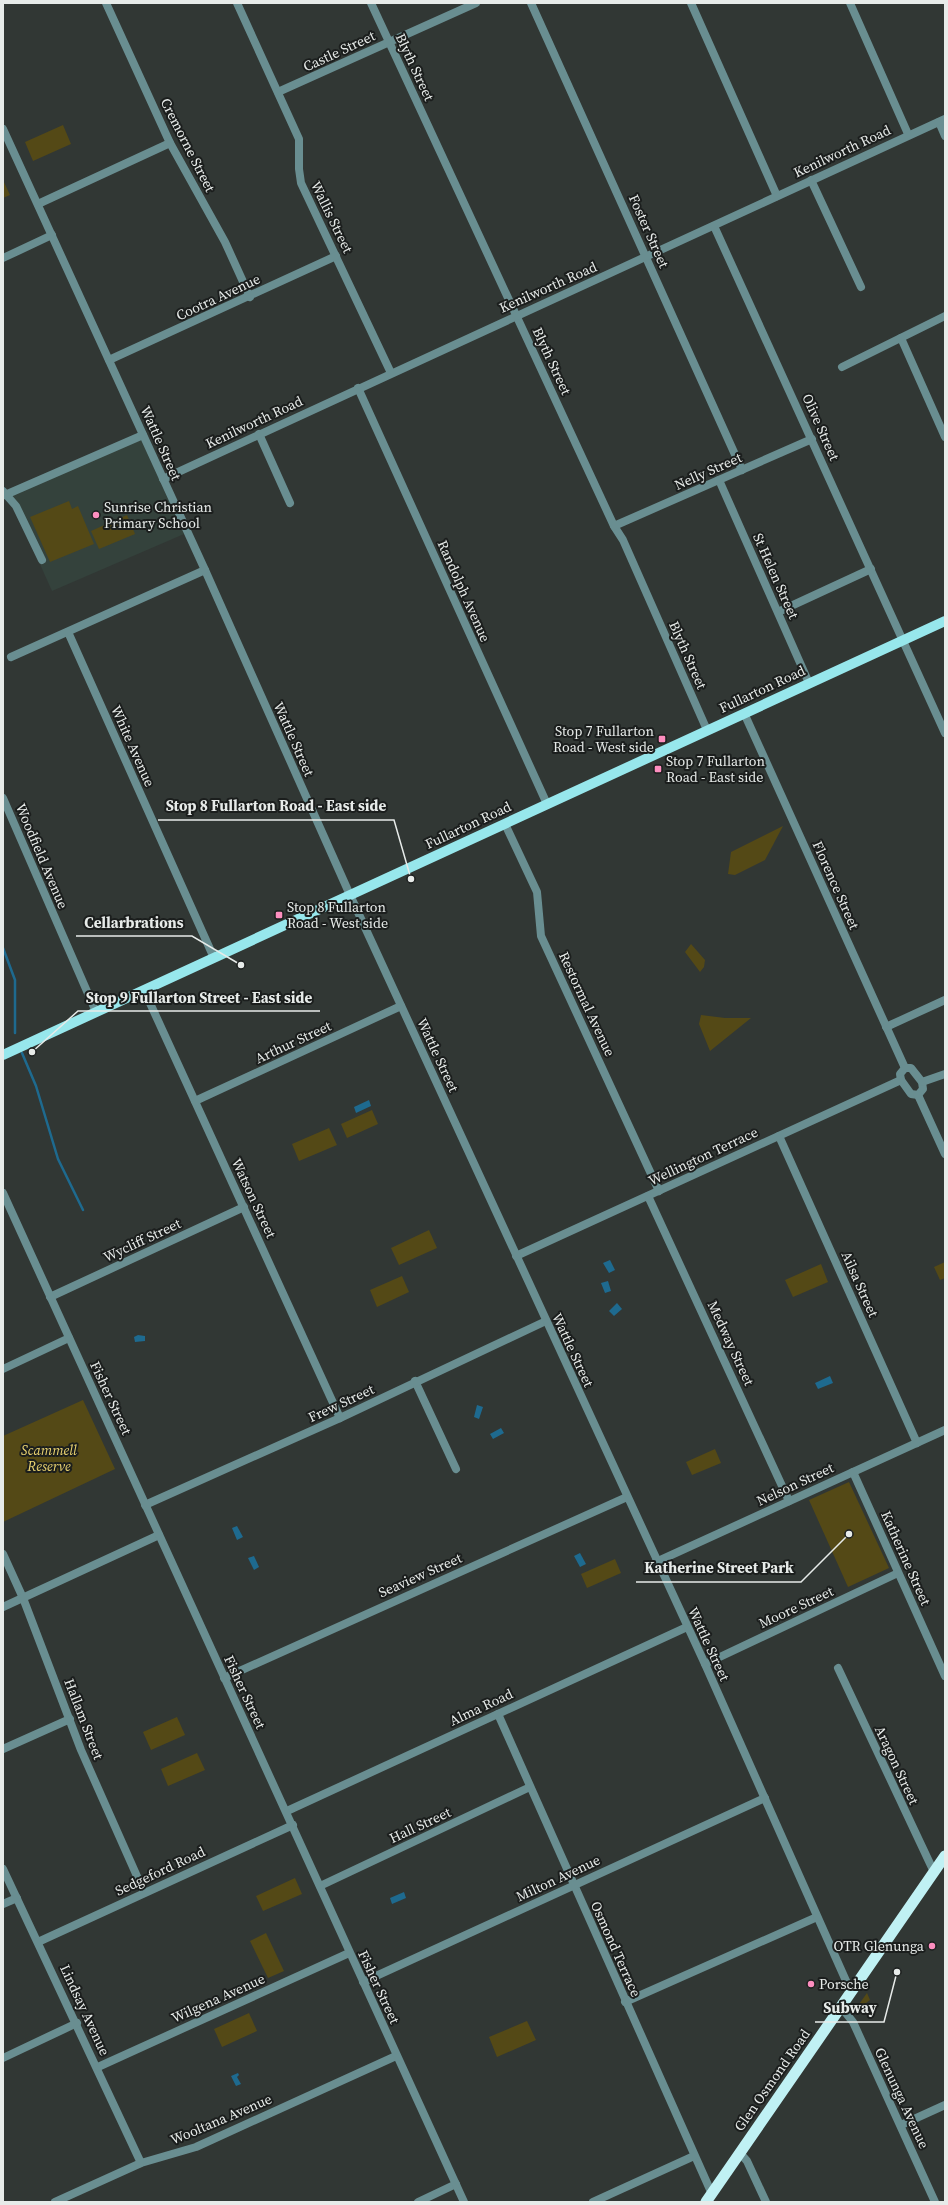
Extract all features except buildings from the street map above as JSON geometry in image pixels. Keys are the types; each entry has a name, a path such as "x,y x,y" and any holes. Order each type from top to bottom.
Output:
{"highway":[{"name":"Glen Osmond Road","path":"709,2198 945,1856"}],"main road":[{"name":"Fullarton Road","path":"3,1055 945,621"}],"street":[{"name":"Cremorne Street","path":"106,3 170,143 225,242 250,297"},
{"name":"Wallis Street","path":"237,3 299,139 299,169 301,183 391,373"},
{"name":"Blyth Street","path":"371,3 614,526 624,540 707,730"},
{"name":"Castle Street","path":"278,92 476,3"},
{"name":"Foster Street","path":"531,3 647,256 742,470"},
{"path":"691,3 777,196"},
{"path":"850,3 908,134"},
{"path":"942,120 945,136"},
{"name":"Kenilworth Road","path":"163,479 358,388 714,226 908,134 942,120"},
{"name":"Wattle Street","path":"3,129 163,479 350,895 656,1562 705,1664 851,1992"},
{"path":"38,204 170,143"},
{"path":"811,180 861,287"},
{"name":"Olive Street","path":"714,226 945,733"},
{"path":"3,258 52,235"},
{"name":"Cootra Avenue","path":"109,360 250,297 336,256"},
{"path":"842,367 945,316"},
{"path":"901,338 945,437"},
{"name":"Randolph Avenue","path":"358,388 547,804"},
{"path":"260,434 290,503"},
{"path":"42,560 16,506 4,493 143,435"},
{"name":"Nelly Street","path":"614,526 812,439"},
{"name":"St Helen Street","path":"719,480 809,683"},
{"path":"778,612 870,569"},
{"path":"10,657 204,570"},
{"name":"White Avenue","path":"68,632 214,958"},
{"name":"Florence Street","path":"744,713 905,1068"},
{"name":"Woodfield Avenue","path":"3,798 96,1012"},
{"name":"Restormal Avenue","path":"505,824 536,892 541,936 659,1191"},
{"name":"Watson Street","path":"144,990 340,1418"},
{"path":"886,1027 945,1000"},
{"name":"Arthur Street","path":"195,1101 401,1006"},
{"path":"905,1068 911,1068 922,1082 923,1089 918,1095 911,1094 901,1080 900,1074 905,1068"},
{"path":"922,1082 945,1074"},
{"name":"Wellington Terrace","path":"516,1256 901,1080"},
{"path":"918,1095 945,1154"},
{"name":"Ailsa Street","path":"779,1136 917,1443"},
{"name":"Fisher Street","path":"3,1193 464,2202"},
{"name":"Medway Street","path":"648,1196 790,1501"},
{"name":"Wycliff Street","path":"50,1297 244,1207"},
{"name":"Frew Street","path":"145,1506 340,1418 546,1320"},
{"path":"3,1369 69,1338"},
{"path":"415,1382 456,1469"},
{"name":"Nelson Street","path":"656,1562 945,1430"},
{"name":"Katherine Street","path":"853,1472 945,1676"},
{"name":"Seaview Street","path":"224,1678 627,1497"},
{"path":"3,1607 159,1535"},
{"name":"Hallam Street","path":"3,1554 23,1598 81,1750 144,1892"},
{"name":"Moore Street","path":"705,1664 898,1572"},
{"name":"Alma Road","path":"286,1811 687,1627"},
{"name":"Aragon Street","path":"838,1668 934,1872"},
{"name":"Osmond Terrace","path":"498,1714 694,2156 709,2198"},
{"path":"3,1749 70,1719"},
{"name":"Hall Street","path":"320,1886 530,1787"},
{"name":"Milton Avenue","path":"363,1982 765,1798"},
{"name":"Sedgeford Road","path":"38,1942 144,1892 293,1825"},
{"name":"Lindsay Avenue","path":"3,1869 98,2067 141,2163"},
{"path":"3,1904 17,1898"},
{"path":"625,2002 817,1917"},
{"name":"Wilgena Avenue","path":"98,2067 349,1953"},
{"name":"Glenunga Avenue","path":"841,2007 853,2022 935,2202"},
{"path":"3,2058 77,2023"},
{"name":"Wooltana Avenue","path":"55,2202 141,2163 196,2147 396,2056"},
{"path":"901,2125 945,2105"},
{"path":"740,2153 747,2161 766,2202"},
{"path":"594,2202 694,2156"},
{"path":"418,2202 456,2184"}],"shaded area":[{"name":"Sunrise Christian Primary School","path":"141,439 184,534 52,591 9,495"}],"green space":[{"path":"63,125 71,144 33,161 25,142"},
{"path":"3,180 10,195 3,198"},
{"path":"69,501 72,509 78,506 94,544 50,562 30,517"},
{"path":"127,515 135,534 99,549 91,531"},
{"path":"783,826 765,860 735,875 728,874 731,852"},
{"path":"691,944 705,960 704,967 700,972 685,952"},
{"path":"701,1015 725,1018 751,1018 710,1051 699,1024"},
{"path":"372,1110 378,1124 347,1138 341,1124"},
{"path":"329,1128 337,1145 299,1161 292,1144"},
{"path":"429,1230 437,1248 399,1265 391,1248"},
{"path":"945,1262 945,1278 940,1280 934,1267"},
{"path":"821,1264 828,1282 793,1297 785,1280"},
{"path":"402,1276 409,1292 377,1307 370,1290"},
{"name":"Scammell Reserve","path":"83,1400 115,1469 3,1522 3,1436"},
{"path":"715,1449 721,1463 692,1475 686,1462"},
{"path":"849,1482 889,1568 848,1587 809,1500"},
{"path":"615,1559 621,1573 587,1588 581,1574"},
{"path":"177,1717 185,1735 151,1750 143,1732"},
{"path":"197,1753 205,1770 168,1786 161,1769"},
{"path":"295,1878 302,1894 263,1911 256,1896"},
{"path":"266,1933 284,1971 268,1978 250,1941"},
{"path":"867,1993 870,2000 862,2006 864,2010 859,2012 857,2007"},
{"path":"249,2013 257,2031 222,2047 214,2029"},
{"path":"527,2021 536,2040 497,2057 489,2037"}],"water":[{"path":"369,1100 371,1106 356,1113 354,1107"},
{"path":"610,1260 615,1270 609,1273 603,1263"},
{"path":"608,1281 611,1291 605,1293 601,1283"},
{"path":"617,1303 622,1309 614,1316 609,1311"},
{"path":"138,1335 145,1336 145,1341 135,1342 134,1337"},
{"path":"830,1376 833,1383 818,1389 815,1383"},
{"path":"477,1405 483,1407 479,1419 474,1417"},
{"path":"501,1428 504,1433 493,1439 490,1434"},
{"path":"237,1526 243,1537 237,1540 232,1528"},
{"path":"580,1553 586,1564 580,1567 574,1556"},
{"path":"254,1556 259,1567 254,1570 248,1558"},
{"path":"404,1892 406,1898 392,1904 390,1898"},
{"path":"238,2073 239,2075 237,2077 241,2084 236,2086 231,2076"}],"waterway":[{"path":"3,948 15,980 15,1033"},
{"path":"22,1053 36,1086 58,1159 83,1210"}],"place":[{"name":"Sunrise Christian Primary School","path":"96,515"},
{"name":"Stop 7 Fullarton Road - West side","path":"662,739"},
{"name":"Stop 7 Fullarton Road - East side","path":"658,769"},
{"name":"Stop 8 Fullarton Road - East side","path":"411,879"},
{"name":"Stop 8 Fullarton Road - West side","path":"279,915"},
{"name":"Cellarbrations","path":"241,965"},
{"name":"Stop 9 Fullarton Street - East side","path":"32,1052"},
{"name":"Katherine Street Park","path":"849,1534"},
{"name":"OTR Glenunga","path":"932,1946"},
{"name":"Subway","path":"897,1972"},
{"name":"Porsche","path":"811,1984"}]}
